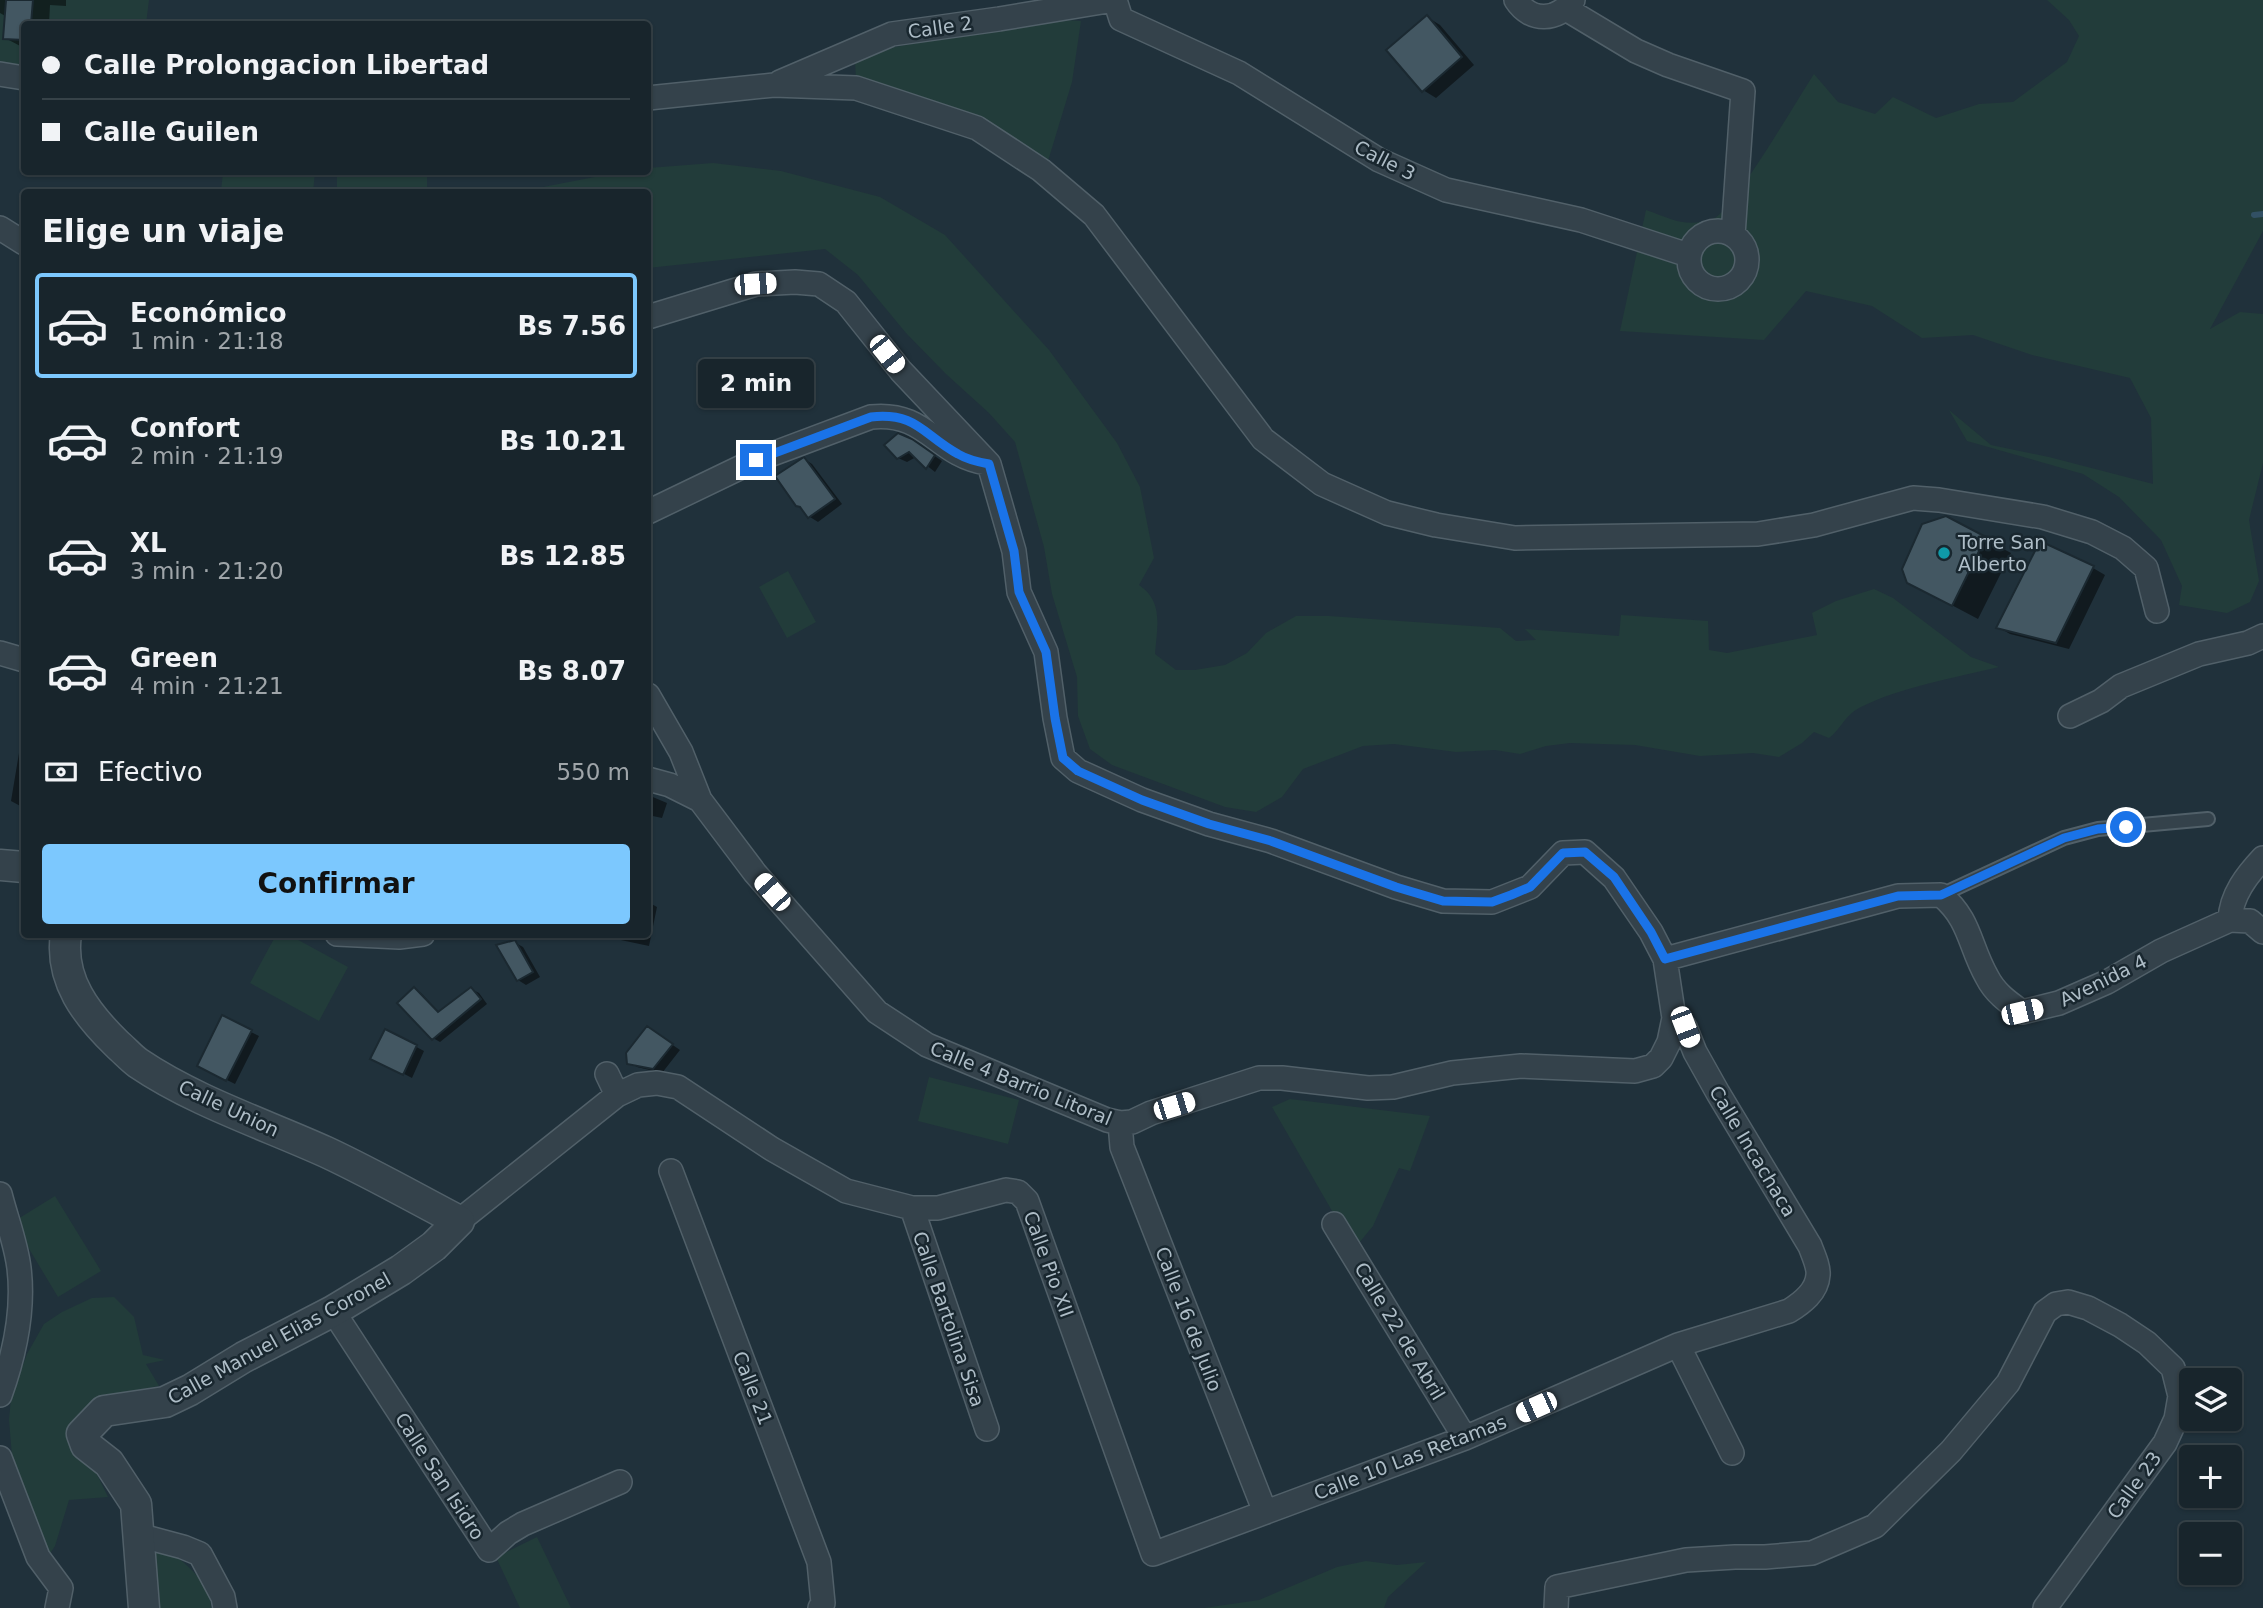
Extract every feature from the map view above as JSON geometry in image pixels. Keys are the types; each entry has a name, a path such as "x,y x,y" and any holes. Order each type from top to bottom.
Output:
{"street":[{"name":"Calle 2","path":"774,85 892,34 1114,0"},
{"name":"Calle 3","path":"1114,0 1121,19 1239,74 1378,160 1446,190 1581,220 1688,256"},
{"path":"1516,0 1524,11 1534,16 1546,17 1556,15 1569,4 1636,51 1744,91 1734,235"},
{"path":"0,74 21,78"},
{"path":"651,98 774,85 856,88 977,128 1041,170 1094,215 1263,439 1322,484 1387,513 1436,525 1515,538 1758,534 1814,525 1913,498 1939,500 2043,517 2092,532 2123,548 2146,568 2157,611"},
{"path":"0,229 21,241"},
{"path":"1725,231 1734,235 1745,250 1747,260 1746,269 1734,285 1725,289 1706,287 1698,282 1692,274 1688,256 1691,246 1705,233 1725,231"},
{"path":"651,316 755,284 819,284 846,302 901,371 989,464 1014,551 1019,592 1046,652 1063,758 1078,771 1142,800 1209,824 1271,841 1396,887 1443,901 1492,902 1530,887 1563,853 1585,852 1614,877 1651,932 1665,959 1674,1018"},
{"path":"651,511 756,460 871,417 888,415 913,422 960,455 989,464"},
{"path":"2070,716 2101,701 2121,687 2199,654 2248,643 2263,636"},
{"path":"0,653 21,659"},
{"path":"651,700 681,752 700,800"},
{"name":"Calle 4 Barrio Litoral","path":"651,780 670,785 700,800 755,873 877,1012 928,1045 1107,1121 1132,1122 1151,1113 1259,1078 1282,1077 1368,1088 1393,1087 1452,1073 1521,1066 1635,1071 1653,1066 1661,1058 1669,1042 1674,1018"},
{"path":"2263,858 2250,872 2230,909 2230,920 2250,921 2263,932"},
{"path":"0,865 21,867"},
{"path":"1665,959 1898,896 1941,895"},
{"name":"Avenida 4","path":"1941,895 1956,908 1987,977 2003,999 2022,1012 2071,998 2107,982 2161,951 2230,920"},
{"name":"Calle Union","path":"66,938 64,951 68,974 78,998 105,1032 137,1062 178,1086 327,1153 458,1221"},
{"name":"Calle Incachaca","path":"1674,1018 1685,1027 1695,1052 1718,1093 1810,1246 1819,1273 1814,1288"},
{"path":"607,1074 617,1095"},
{"name":"Calle Pio XII","path":"617,1095 638,1085 657,1083 678,1087 772,1149 846,1191 912,1208 937,1208 1006,1190 1018,1192 1027,1201 1153,1554"},
{"name":"Calle Manuel Elias Coronel","path":"144,1608 136,1504 109,1463 86,1445 82,1434 104,1411 165,1402 333,1311 401,1270 434,1246 458,1221 617,1095"},
{"name":"Calle 16 de Julio","path":"1120,1123 1122,1147 1265,1513"},
{"name":"Calle 21","path":"671,1171 819,1562 822,1603 820,1608"},
{"path":"0,1194 19,1266 18,1317 2,1382"},
{"name":"Calle Bartolina Sisa","path":"912,1208 987,1429"},
{"name":"Calle 22 de Abril","path":"1334,1224 1465,1438"},
{"name":"Calle 10 Las Retamas","path":"1153,1554 1465,1438 1678,1345 1789,1311 1804,1301 1814,1288"},
{"name":"Calle 23","path":"1556,1598 1686,1560 1812,1553 1875,1525 1951,1451 2008,1383 2045,1312 2056,1304 2068,1302 2088,1308 2147,1343 2173,1367 2180,1396 2176,1419 2165,1443 2045,1608"},
{"name":"Calle San Isidro","path":"333,1311 489,1550 523,1524 620,1482"},
{"path":"1678,1345 1732,1453"},
{"path":"0,1458 38,1557 61,1588 57,1608"},
{"path":"138,1535 200,1554 226,1608"}],"lane":[{"path":"1941,895 2064,838 2098,829 2208,818"}],"green space":[{"path":"0,0 149,0 146,21 21,21 21,69 0,64"},
{"path":"2047,0 2263,0 2263,231 2210,329 2240,312 2263,314 2263,463 2249,520 2259,581 2250,602 2227,613 2179,605 2182,586 2161,540 2119,497 2083,474 1967,441 1949,410 1991,445 2153,484 2151,418 2130,378 2032,355 1973,335 1922,338 1872,306 1806,291 1764,340 1620,331 1646,210 1671,219 1694,223 1713,219 1722,212 1749,177 1814,74 1838,102 1875,114 1893,97 1936,118 1979,104 2013,102 2067,62 2079,36 2069,20"},
{"path":"1049,19 1081,21 1072,82 1048,161 980,122 856,78 855,62 895,47"},
{"path":"713,163 781,171 880,197 945,235 1049,350 1117,443 1140,487 1154,558 1139,585 1156,607 1155,654 1176,670 1225,665 1247,653 1266,633 1296,616 1500,628 1516,641 1536,640 1525,629 1619,636 1621,615 1708,621 1709,650 1727,653 1817,635 1812,613 1836,601 1874,589 1893,598 1971,657 1999,667 1892,694 1854,711 1829,738 1814,732 1779,757 1753,753 1700,756 1635,745 1570,743 1546,746 1520,754 1495,750 1456,752 1394,744 1363,746 1303,769 1282,797 1256,812 1225,807 1112,765 1090,749 1078,716 1077,677 1052,594 1044,547 1015,442 989,413 906,333 858,275 825,249 651,268 651,189 533,189 605,175 651,175 651,168"},
{"path":"223,175 315,175 313,189 221,189"},
{"path":"337,175 427,175 427,189 337,189"},
{"path":"788,571 816,622 787,638 759,587"},
{"path":"274,938 295,938 348,967 319,1021 250,983"},
{"path":"929,1077 1019,1100 1008,1144 918,1121"},
{"path":"1290,1099 1430,1116 1410,1171 1399,1168 1373,1226 1354,1249 1272,1107"},
{"path":"55,1196 101,1271 58,1297 13,1222"},
{"path":"114,1297 134,1317 143,1355 165,1360 146,1364 159,1386 121,1393 87,1407 90,1460 108,1497 69,1500 55,1546 45,1561 12,1456 9,1420 11,1398 27,1354 44,1324 92,1298"},
{"path":"537,1537 571,1608 520,1608 496,1557"},
{"path":"162,1545 201,1580 210,1598 211,1608 149,1608 146,1550"},
{"path":"1366,1561 1397,1565 1426,1562 1388,1597 1384,1608 1204,1608 1259,1600 1337,1567"}],"building":[{"path":"6,0 33,0 31,21 21,21 21,40 3,39"},
{"path":"1427,15 1462,57 1422,92 1386,50"},
{"path":"898,433 935,455 926,469 909,452 897,459 884,445"},
{"path":"804,457 835,499 808,518 775,476"},
{"name":"Torre San Alberto","path":"1946,516 1986,537 1952,606 1907,583 1902,569 1922,524"},
{"path":"2040,541 2094,566 2056,643 1996,628"},
{"path":"515,940 533,972 517,981 496,945"},
{"path":"414,987 438,1012 471,987 481,999 432,1040 397,1003"},
{"path":"222,1015 252,1030 226,1081 197,1066"},
{"path":"647,1026 673,1044 653,1069 627,1064 626,1053"},
{"path":"385,1029 417,1045 403,1075 370,1059"}],"waterway":[{"path":"2254,215 2263,214"}],"place":[{"name":"Torre San Alberto","path":"1944,553"}],"route":[{"path":"756,460 871,417 888,415 913,422 947,448 974,461 989,464 1014,551 1019,592 1046,652 1063,758 1078,771 1142,800 1209,824 1271,841 1396,887 1443,901 1492,902 1530,887 1563,853 1585,852 1614,877 1651,932 1665,959 1854,906 1898,896 1941,895 2064,838 2098,829 2126,827"}]}
